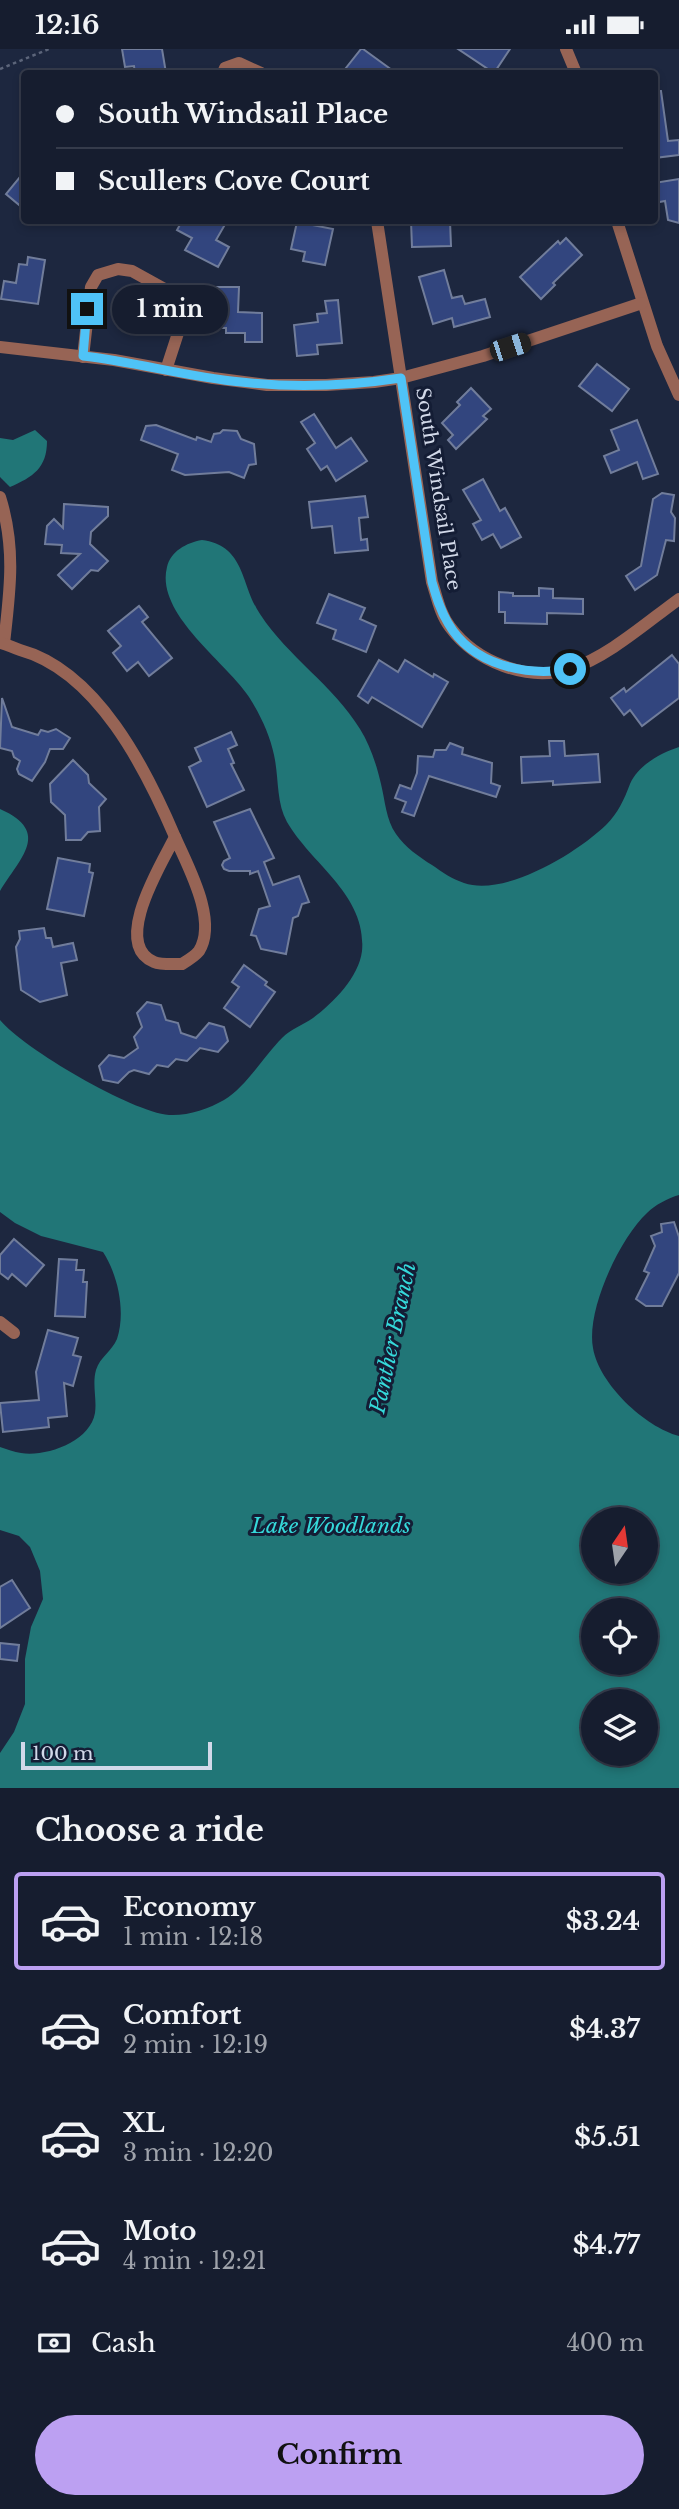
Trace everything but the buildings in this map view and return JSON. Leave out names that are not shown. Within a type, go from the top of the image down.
[{"type":"street","points":[[566,49],[575,70]]},
{"type":"street","points":[[224,70],[239,63],[254,70]]},
{"type":"street","name":"South Windsail Place","points":[[377,224],[432,582],[449,625],[461,639],[493,661],[514,670],[551,672],[570,669],[588,661],[679,599]]},
{"type":"street","points":[[618,224],[657,346],[679,395]]},
{"type":"street","points":[[83,356],[91,288],[98,275],[118,269],[132,271],[170,292],[180,313],[178,330],[166,370]]},
{"type":"street","points":[[0,347],[83,356],[239,382],[327,385],[401,378],[483,356],[642,303]]},
{"type":"street","points":[[0,497],[9,526],[12,561],[2,643],[54,662],[72,675],[114,724],[158,798],[175,837],[198,892],[203,909],[205,933],[198,952],[182,964],[153,962],[141,950],[135,932],[141,907],[175,837]]},
{"type":"street","points":[[0,1322],[14,1333]]},
{"type":"path","points":[[0,69],[48,49]]},
{"type":"water","points":[[35,430],[47,441],[41,465],[32,475],[10,487],[0,477],[0,438],[13,440]]},
{"type":"water","name":"Lake Woodlands","points":[[202,540],[227,550],[234,558],[260,614],[271,629],[337,699],[360,729],[375,763],[390,823],[400,839],[422,859],[464,883],[481,886],[519,878],[540,870],[577,848],[610,820],[638,771],[658,756],[679,747],[679,1195],[650,1210],[626,1240],[607,1276],[592,1333],[597,1362],[614,1389],[638,1414],[652,1424],[679,1436],[679,1788],[0,1788],[0,1753],[14,1732],[25,1704],[25,1659],[31,1627],[43,1599],[40,1571],[30,1547],[19,1536],[0,1530],[0,1447],[21,1453],[42,1453],[66,1445],[85,1432],[95,1413],[96,1370],[117,1339],[121,1317],[113,1271],[103,1252],[41,1236],[0,1212],[0,1020],[31,1047],[54,1062],[130,1103],[169,1115],[191,1113],[232,1094],[282,1038],[329,1005],[350,980],[362,951],[361,931],[356,913],[347,897],[298,838],[283,814],[272,747],[257,710],[238,683],[182,620],[172,602],[166,585],[167,567],[172,556],[185,546]]},
{"type":"water","points":[[0,809],[16,818],[25,827],[28,836],[22,857],[0,891]]},
{"type":"route","points":[[87,309],[83,356],[267,385],[327,385],[401,378],[432,582],[449,625],[476,651],[514,670],[533,673],[570,669]]},
{"type":"water label","name":"Panther Branch","points":[[393,1338]]}]
